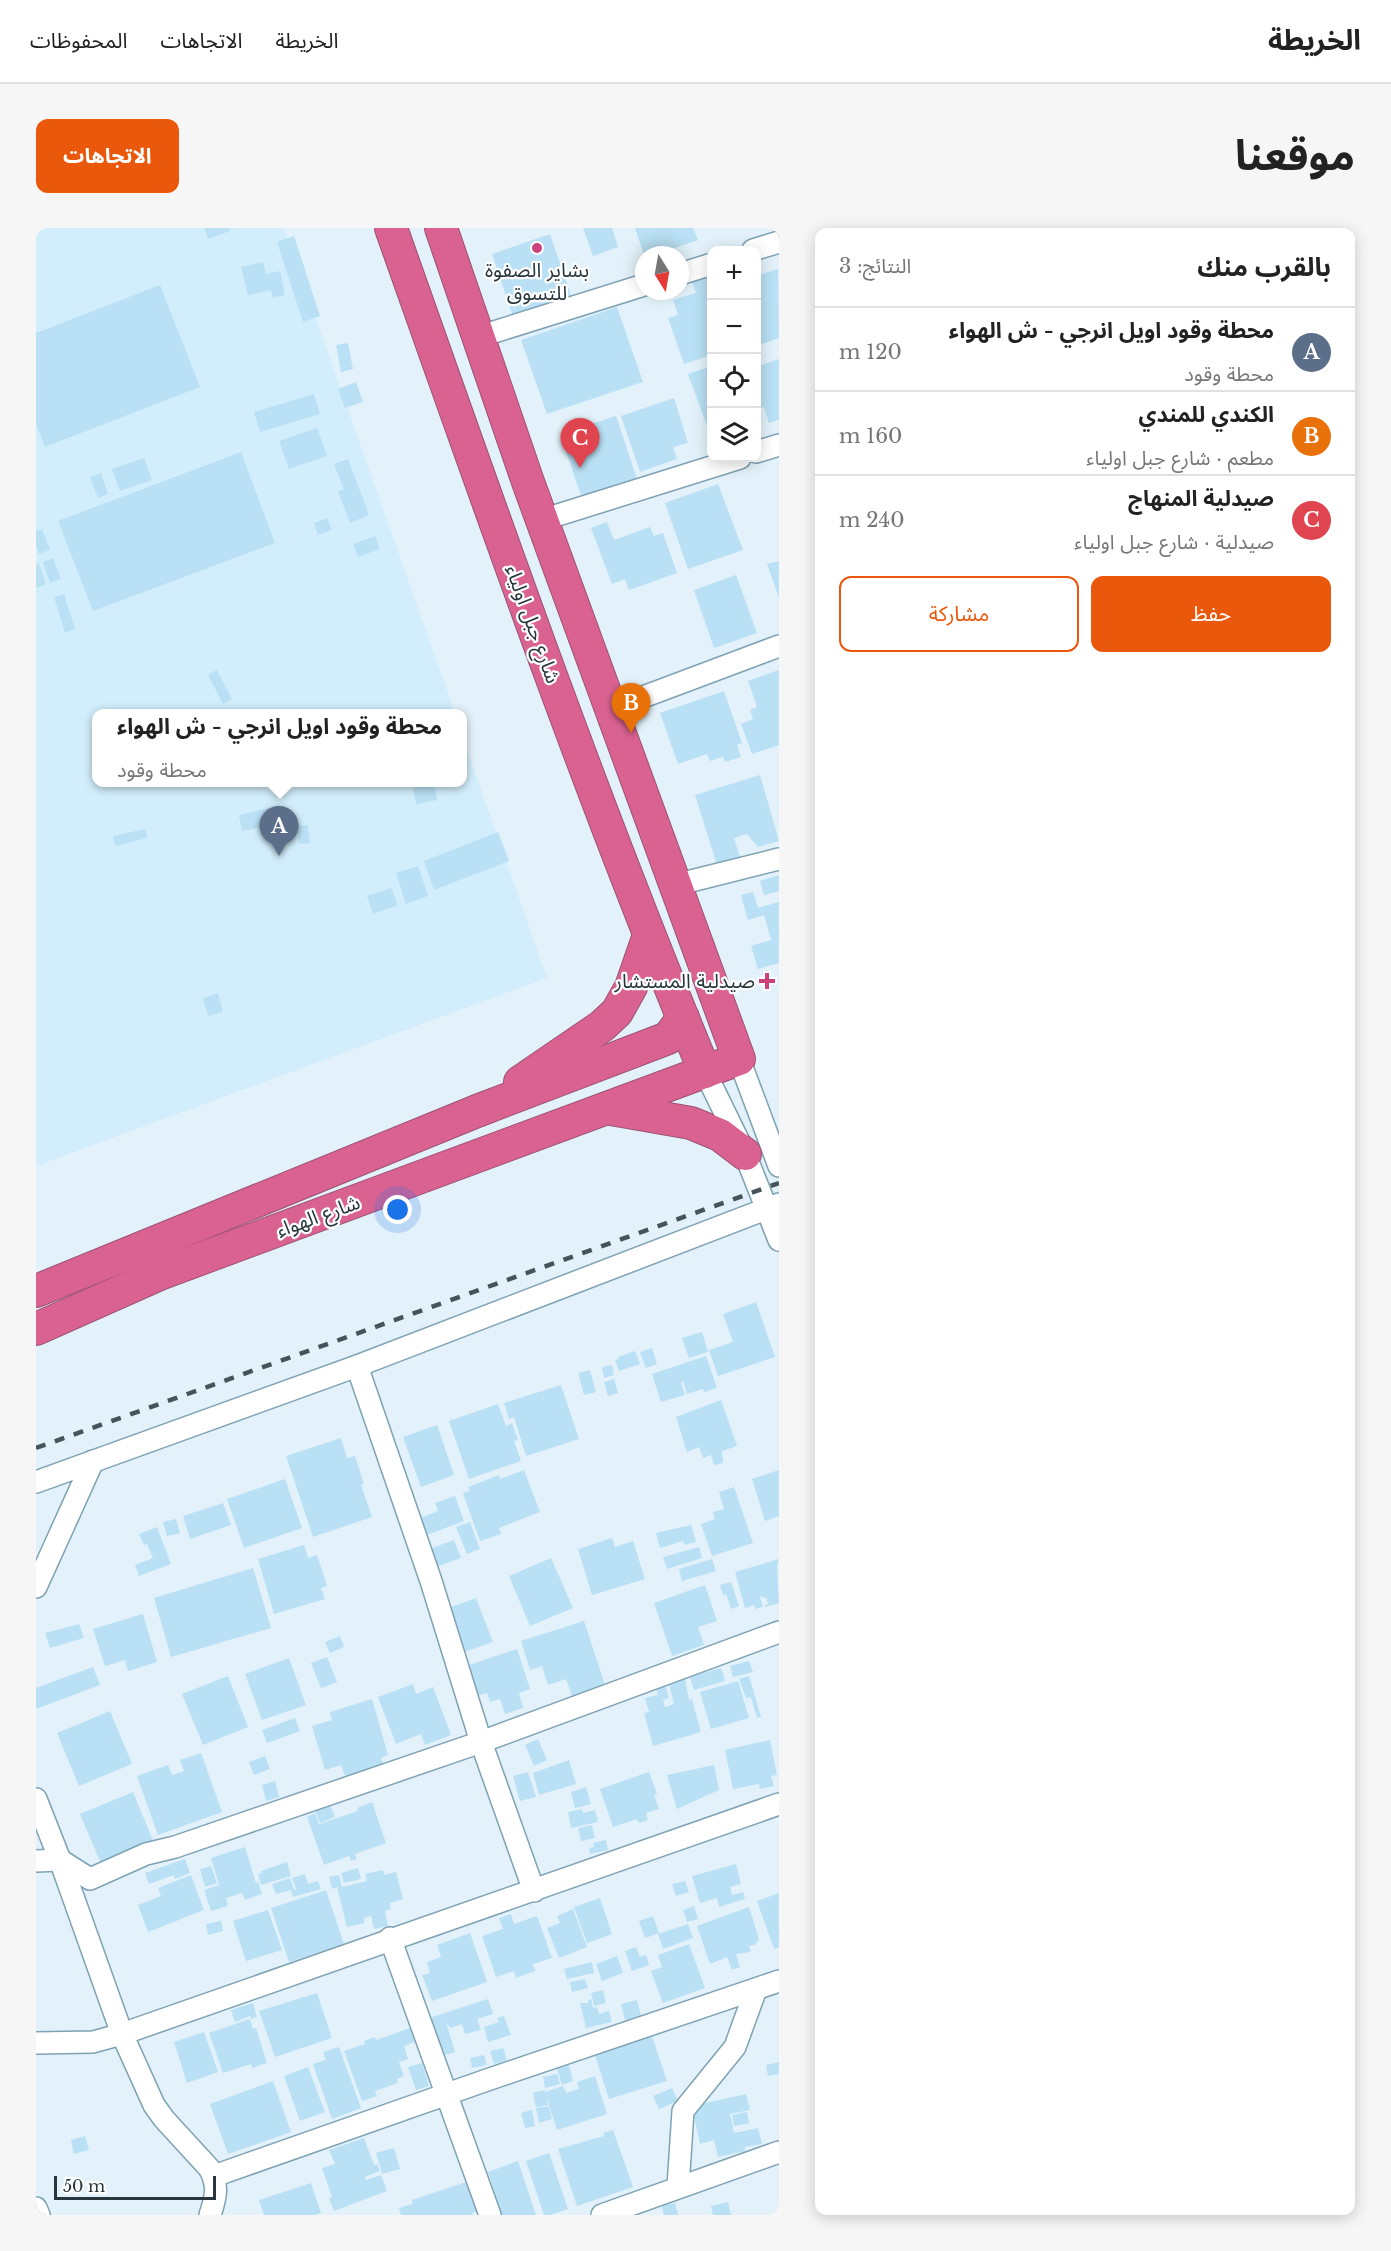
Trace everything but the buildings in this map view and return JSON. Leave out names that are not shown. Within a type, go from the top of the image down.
[{"type":"highway","name":"شارع جبل اولياء","points":[[391,228],[570,727],[649,935],[705,1072]]},
{"type":"highway","points":[[441,228],[542,520],[739,1059]]},
{"type":"highway","points":[[477,1111],[602,1026],[617,1012],[632,987],[649,935]]},
{"type":"highway","points":[[682,1018],[720,1007]]},
{"type":"highway","name":"شارع الهواء","points":[[36,1291],[477,1111],[668,1038],[682,1018]]},
{"type":"highway","name":"شارع الهواء","points":[[36,1329],[162,1273],[610,1109],[739,1059]]},
{"type":"highway","points":[[610,1109],[673,1119],[705,1127],[745,1154]]},
{"type":"street","points":[[761,248],[779,242]]},
{"type":"street","points":[[689,271],[707,265]]},
{"type":"street","points":[[478,337],[635,288]]},
{"type":"street","points":[[761,450],[779,445]]},
{"type":"street","points":[[542,520],[727,462]]},
{"type":"street","points":[[611,709],[779,646]]},
{"type":"street","points":[[675,885],[779,859]]},
{"type":"street","points":[[739,1059],[779,1166]]},
{"type":"street","points":[[705,1072],[773,1206],[779,1240]]},
{"type":"street","points":[[36,1482],[357,1366],[773,1206]]},
{"type":"street","points":[[357,1366],[431,1581],[481,1742],[534,1891]]},
{"type":"street","points":[[36,1587],[93,1461]]},
{"type":"street","points":[[36,1861],[60,1860],[90,1879],[146,1854],[175,1847],[481,1742],[779,1632]]},
{"type":"street","points":[[36,1799],[122,2034],[154,2105],[214,2175],[217,2184],[216,2195],[210,2215]]},
{"type":"street","points":[[36,2043],[93,2042],[122,2034],[390,1938],[534,1891],[779,1804]]},
{"type":"street","points":[[390,1938],[490,2215]]},
{"type":"street","points":[[214,2175],[779,1981]]},
{"type":"street","points":[[678,2187],[683,2111],[735,2047],[756,1989]]},
{"type":"street","points":[[602,2215],[779,2152]]},
{"type":"street","points":[[36,2208],[39,2215]]},
{"type":"shaded area","points":[[36,228],[284,228],[454,709],[92,709],[92,787],[467,787],[467,749],[547,978],[36,1166]]},
{"type":"railway","points":[[36,1448],[779,1183]]},
{"type":"place","name":"بشاير الصفوة للتسوق","points":[[537,248]]},
{"type":"place","name":"صيدلية المنهاج","points":[[580,468]]},
{"type":"place","name":"الكندي للمندي","points":[[631,733]]},
{"type":"place","name":"محطة وقود اويل انرجي - ش الهواء","points":[[279,856]]},
{"type":"place","name":"صيدلية المستشار","points":[[767,981]]}]
